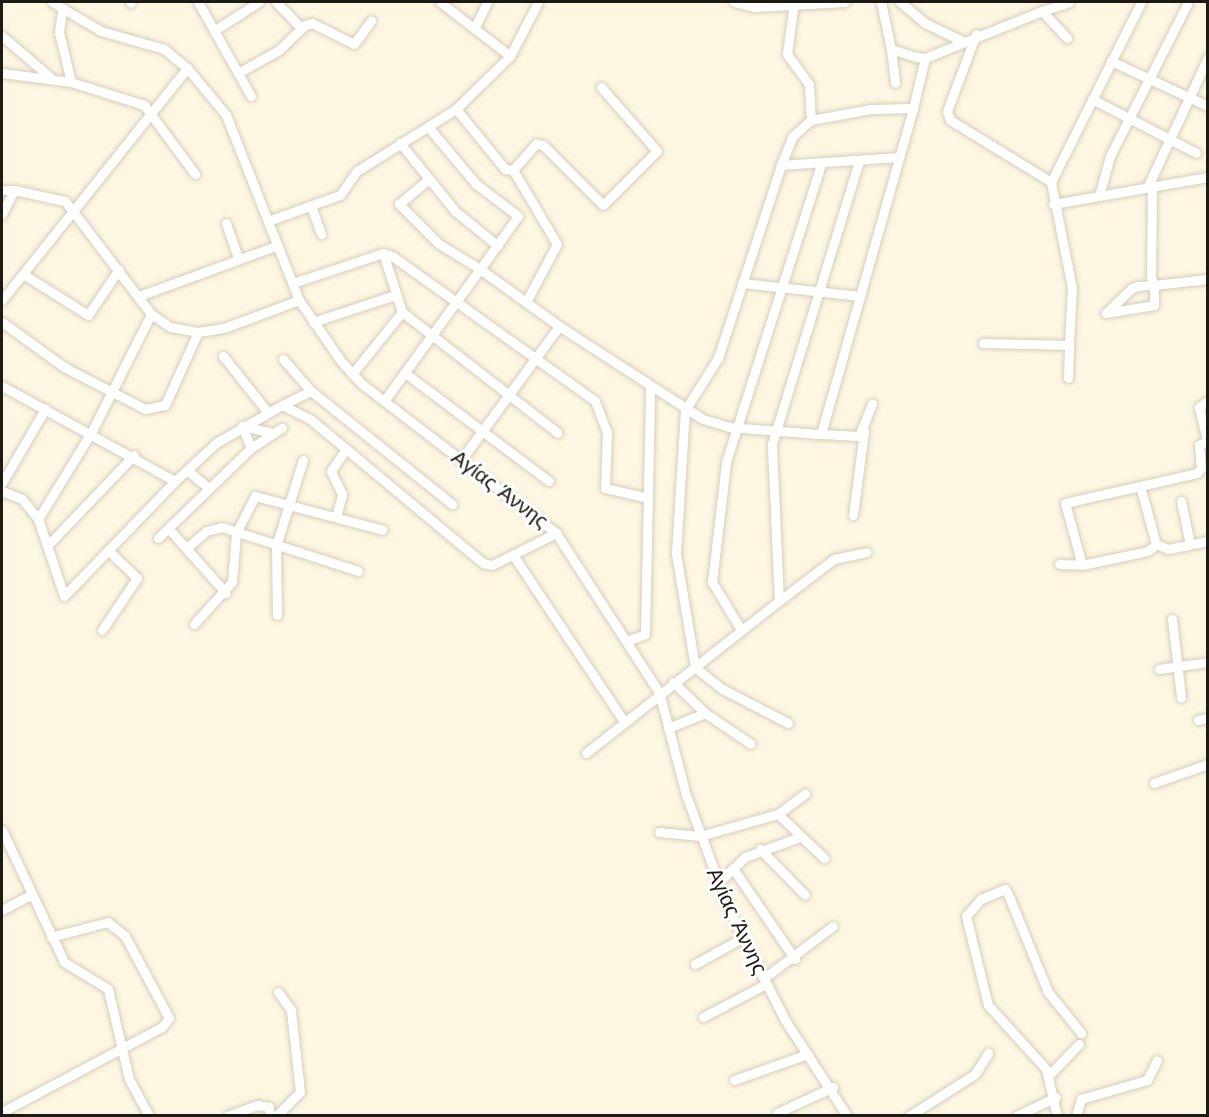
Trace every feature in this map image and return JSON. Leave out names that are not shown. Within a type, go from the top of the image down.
[{"type":"street","name":"Αγίας Άννης","points":[[52,2],[62,12],[101,31],[164,49],[187,68],[226,115],[299,300],[352,374],[556,533],[659,692],[700,836],[718,884],[742,938],[765,981],[808,1054],[833,1087],[847,1116]]},
{"type":"street","points":[[198,2],[251,96]]},
{"type":"street","points":[[215,30],[259,2]]},
{"type":"street","points":[[276,2],[302,29]]},
{"type":"street","points":[[440,2],[510,56]]},
{"type":"street","points":[[475,27],[487,2]]},
{"type":"street","points":[[268,221],[340,195],[357,171],[456,109],[510,56],[538,2]]},
{"type":"street","points":[[734,2],[743,7],[845,2]]},
{"type":"street","points":[[881,2],[891,49],[895,83]]},
{"type":"street","points":[[900,2],[926,23],[962,41]]},
{"type":"street","points":[[891,49],[925,58],[976,34],[1069,2]]},
{"type":"street","points":[[1068,378],[1072,288],[1053,204],[1051,182],[1141,2]]},
{"type":"street","points":[[1099,196],[1105,166],[1188,2]]},
{"type":"street","points":[[794,3],[787,54],[809,84],[811,120]]},
{"type":"street","points":[[1042,11],[1067,38]]},
{"type":"street","points":[[62,12],[59,32],[71,82]]},
{"type":"street","points":[[238,73],[312,23],[354,44],[371,21]]},
{"type":"street","points":[[976,34],[947,111],[950,120],[1051,182]]},
{"type":"street","points":[[2,36],[52,78]]},
{"type":"street","points":[[1208,57],[1167,137],[1149,188],[1154,285],[1151,310],[1106,313],[1132,288],[1154,285],[1208,279]]},
{"type":"street","points":[[821,434],[925,58]]},
{"type":"street","points":[[1111,61],[1148,83],[1208,106]]},
{"type":"street","points":[[2,300],[71,210],[187,68]]},
{"type":"street","points":[[2,73],[71,82],[144,105],[195,174]]},
{"type":"street","points":[[513,170],[540,144],[603,205],[614,199],[657,151],[601,87]]},
{"type":"street","points":[[1092,99],[1196,153]]},
{"type":"street","points":[[788,723],[722,689],[695,667],[676,553],[685,410],[718,358],[781,165],[793,136],[811,120],[871,109],[913,108]]},
{"type":"street","points":[[456,109],[505,169],[513,170]]},
{"type":"street","points":[[384,401],[518,216],[476,184],[429,128]]},
{"type":"street","points":[[400,143],[455,210],[498,246]]},
{"type":"street","points":[[781,165],[860,162],[899,157]]},
{"type":"street","points":[[779,601],[772,461],[776,431],[860,162]]},
{"type":"street","points":[[740,628],[712,582],[733,427],[781,291],[821,164]]},
{"type":"street","points":[[513,170],[557,244],[526,302]]},
{"type":"street","points":[[1053,204],[1208,177]]},
{"type":"street","points":[[429,179],[399,204],[439,244],[480,269],[559,326],[685,410],[733,427],[854,437],[864,431]]},
{"type":"street","points":[[2,190],[59,197],[119,269],[151,314],[170,327],[198,332],[299,300]]},
{"type":"street","points":[[2,214],[14,190]]},
{"type":"street","points":[[311,206],[321,234]]},
{"type":"street","points":[[226,223],[238,258]]},
{"type":"street","points":[[139,296],[278,245]]},
{"type":"street","points":[[293,283],[383,253]]},
{"type":"street","points":[[383,253],[402,312],[508,397],[558,433]]},
{"type":"street","points":[[383,253],[536,358],[602,411],[607,490],[648,498]]},
{"type":"street","points":[[23,274],[88,315],[119,269]]},
{"type":"street","points":[[742,283],[781,291],[860,296]]},
{"type":"street","points":[[313,322],[395,296]]},
{"type":"street","points":[[352,374],[402,312]]},
{"type":"street","points":[[38,519],[90,433],[151,314]]},
{"type":"street","points":[[2,322],[64,367],[145,409],[161,408],[198,332]]},
{"type":"street","points":[[460,460],[559,326]]},
{"type":"street","points":[[983,343],[1070,345]]},
{"type":"street","points":[[223,356],[266,411]]},
{"type":"street","points":[[283,359],[311,391],[452,504]]},
{"type":"street","points":[[405,373],[549,481]]},
{"type":"street","points":[[2,386],[134,455],[175,481]]},
{"type":"street","points":[[626,641],[645,634],[650,386]]},
{"type":"street","points":[[2,491],[22,499],[38,519],[64,596],[187,470],[242,426],[266,411],[311,391]]},
{"type":"street","points":[[1082,565],[1065,503],[1197,473],[1201,468],[1199,445],[1207,440],[1199,407],[1208,401]]},
{"type":"street","points":[[853,515],[864,431],[872,404]]},
{"type":"street","points":[[282,405],[346,448],[483,563],[492,565],[556,533]]},
{"type":"street","points":[[2,483],[45,409]]},
{"type":"street","points":[[242,426],[273,433]]},
{"type":"street","points":[[242,426],[250,448]]},
{"type":"street","points":[[158,538],[207,487],[250,448],[282,428]]},
{"type":"street","points":[[336,517],[342,494],[331,471],[346,448]]},
{"type":"street","points":[[48,545],[134,455]]},
{"type":"street","points":[[277,615],[276,546],[303,460]]},
{"type":"street","points":[[187,470],[207,487]]},
{"type":"street","points":[[1140,486],[1156,544]]},
{"type":"street","points":[[194,624],[226,593],[234,573],[236,533],[255,496],[383,531]]},
{"type":"street","points":[[1181,501],[1190,544]]},
{"type":"street","points":[[168,528],[189,546],[226,593]]},
{"type":"street","points":[[189,546],[210,528],[236,533],[358,571]]},
{"type":"street","points":[[1156,544],[1168,549],[1208,541]]},
{"type":"street","points":[[1059,564],[1082,565],[1148,551],[1156,544]]},
{"type":"street","points":[[102,630],[137,578],[109,550]]},
{"type":"street","points":[[586,753],[623,720],[695,667],[740,628],[834,559],[866,552]]},
{"type":"street","points":[[513,555],[623,720]]},
{"type":"street","points":[[1172,619],[1181,698]]},
{"type":"street","points":[[1159,669],[1208,663]]},
{"type":"street","points":[[673,682],[705,713],[751,744]]},
{"type":"street","points":[[668,728],[705,713]]},
{"type":"street","points":[[1154,783],[1208,764]]},
{"type":"street","points":[[659,832],[700,836],[778,814],[804,794]]},
{"type":"street","points":[[778,814],[824,858]]},
{"type":"street","points":[[2,830],[51,937],[73,971],[108,989],[124,1048],[129,1079],[149,1116]]},
{"type":"street","points":[[718,884],[760,849],[800,837]]},
{"type":"street","points":[[760,849],[805,895]]},
{"type":"street","points":[[734,870],[795,959]]},
{"type":"street","points":[[1057,1116],[1056,1097],[1049,1075],[1025,1042],[990,1010],[966,916],[981,899],[1005,890],[1008,894],[1048,992],[1081,1033]]},
{"type":"street","points":[[2,910],[32,894]]},
{"type":"street","points":[[2,1112],[124,1048],[169,1018],[125,936],[108,922],[51,937]]},
{"type":"street","points":[[703,1017],[765,981],[833,926]]},
{"type":"street","points":[[695,964],[742,938]]},
{"type":"street","points":[[276,1116],[300,1092],[291,1010],[278,992]]},
{"type":"street","points":[[1049,1075],[1079,1044]]},
{"type":"street","points":[[909,1116],[975,1074],[988,1053]]},
{"type":"street","points":[[734,1080],[808,1054]]},
{"type":"street","points":[[1076,1116],[1081,1099],[1147,1080],[1157,1060]]},
{"type":"street","points":[[777,1113],[833,1087]]},
{"type":"street","points":[[1016,1116],[1056,1097]]},
{"type":"street","points":[[227,1116],[257,1105],[268,1107],[270,1116]]}]
